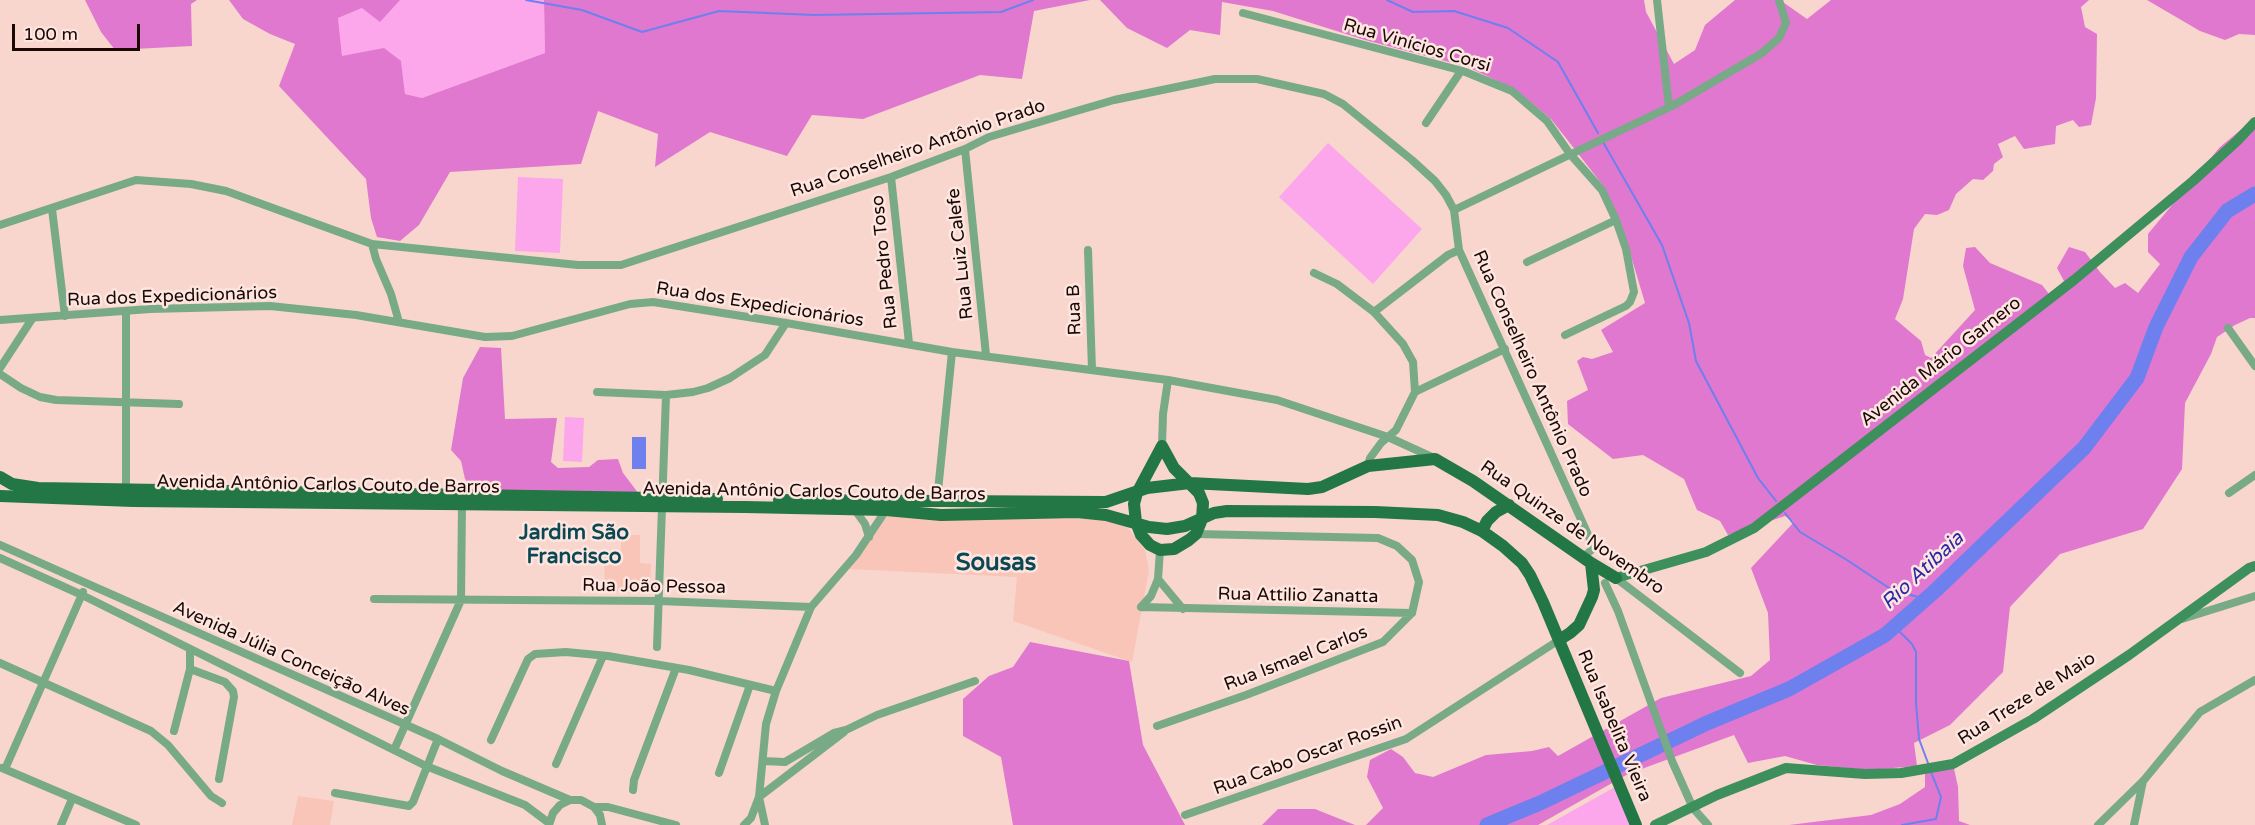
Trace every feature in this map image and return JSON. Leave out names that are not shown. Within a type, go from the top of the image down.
[{"type":"main road","name":"Avenida Mário Garnero","points":[[1605,584],[1706,552],[1754,528],[2083,272],[2193,181],[2255,122]]},
{"type":"main road","points":[[1162,446],[1174,468],[1199,493],[1203,503],[1202,519],[1196,534],[1182,546],[1160,550],[1150,545],[1141,535],[1136,522],[1134,504],[1137,493],[1162,446]]},
{"type":"main road","points":[[1368,466],[1435,459]]},
{"type":"main road","name":"Rua Quinze de Novembro","points":[[1435,459],[1509,505],[1587,560],[1605,584]]},
{"type":"main road","name":"Avenida Antônio Carlos Couto de Barros","points":[[0,496],[133,501],[462,504],[1106,502],[1158,486],[1190,483],[1308,489],[1322,487],[1368,466]]},
{"type":"main road","name":"Avenida Antônio Carlos Couto de Barros","points":[[0,477],[12,484],[25,487],[663,502],[886,510],[941,515],[1077,512],[1106,515],[1149,527],[1167,529],[1185,526],[1214,513],[1227,511],[1375,512],[1438,516],[1463,522],[1482,531],[1521,563],[1543,602],[1558,640]]},
{"type":"main road","points":[[1482,531],[1487,521],[1496,512],[1509,505]]},
{"type":"main road","points":[[1558,640],[1579,625],[1605,584],[1587,560]]},
{"type":"main road","name":"Rua Treze de Maio","points":[[1655,825],[1717,795],[1786,768],[1865,774],[1901,773],[1953,764],[2033,719],[2255,566]]},
{"type":"main road","name":"Rua Isabelita Vieira","points":[[1558,640],[1636,825]]},
{"type":"street","points":[[1657,0],[1669,107]]},
{"type":"street","points":[[1454,210],[1669,107],[1762,53],[1779,38],[1786,23],[1779,0]]},
{"type":"street","name":"Rua Vinícios Corsi","points":[[1243,12],[1461,71],[1512,91],[1547,121],[1570,154],[1602,190],[1626,249],[1634,292],[1626,306],[1565,335]]},
{"type":"street","points":[[1426,123],[1461,71]]},
{"type":"street","name":"Rua Conselheiro Antônio Prado","points":[[0,225],[136,180],[191,184],[226,191],[372,244],[578,265],[621,265],[891,177],[965,149],[989,137],[1114,100],[1215,80],[1257,79],[1324,94],[1343,104],[1435,181],[1454,210],[1459,250],[1594,548],[1587,560]]},
{"type":"street","name":"Rua Luiz Calefe","points":[[965,149],[986,355]]},
{"type":"street","name":"Rua Pedro Toso","points":[[891,177],[909,343]]},
{"type":"street","points":[[52,209],[65,316]]},
{"type":"street","points":[[1527,262],[1616,220]]},
{"type":"street","points":[[372,244],[399,322]]},
{"type":"street","name":"Rua B","points":[[1088,250],[1092,370]]},
{"type":"street","points":[[1374,312],[1448,255],[1459,250]]},
{"type":"street","points":[[1314,273],[1337,284],[1374,312],[1403,344],[1413,362],[1415,392],[1396,430],[1375,450],[1368,466]]},
{"type":"street","name":"Rua dos Expedicionários","points":[[0,320],[270,306],[356,315],[485,337],[512,336],[630,304],[653,302],[952,352],[1168,380],[1277,400],[1388,437],[1435,459]]},
{"type":"street","points":[[126,312],[126,490]]},
{"type":"street","points":[[0,368],[33,319]]},
{"type":"street","points":[[597,392],[666,395],[708,388],[746,369],[765,355],[786,323]]},
{"type":"street","points":[[2228,328],[2255,366]]},
{"type":"street","points":[[1415,392],[1505,349]]},
{"type":"street","points":[[937,501],[952,352]]},
{"type":"street","points":[[0,374],[40,397],[180,404]]},
{"type":"street","points":[[1162,446],[1163,414],[1168,380]]},
{"type":"street","points":[[657,647],[666,395]]},
{"type":"street","points":[[2229,493],[2255,475]]},
{"type":"street","points":[[394,750],[461,600],[462,504]]},
{"type":"street","points":[[855,510],[865,524],[869,537]]},
{"type":"street","points":[[744,825],[751,818],[759,797],[766,724],[776,691],[811,607],[869,537],[886,510]]},
{"type":"street","points":[[1196,534],[1378,538],[1397,546],[1412,560],[1419,582],[1412,613]]},
{"type":"street","name":"Avenida Júlia Conceição Alves","points":[[0,545],[438,739],[502,771],[570,800],[581,800],[594,807]]},
{"type":"street","points":[[1160,550],[1158,579],[1183,609]]},
{"type":"street","name":"Avenida Júlia Conceição Alves","points":[[0,558],[82,595],[426,766],[525,805],[549,824]]},
{"type":"street","name":"Rua Attilio Zanatta","points":[[1158,579],[1151,596],[1141,607],[1412,613]]},
{"type":"street","points":[[86,584],[2,768],[136,825]]},
{"type":"street","points":[[1605,584],[1618,611],[1672,761],[1693,808],[1708,825]]},
{"type":"street","name":"Rua Quinze de Novembro","points":[[1605,584],[1740,673]]},
{"type":"street","points":[[2175,621],[2255,596]]},
{"type":"street","name":"Rua João Pessoa","points":[[374,599],[659,601],[811,607]]},
{"type":"street","name":"Rua Ismael Carlos","points":[[1157,726],[1246,695],[1383,642],[1412,613]]},
{"type":"street","name":"Rua Cabo Oscar Rossin","points":[[1185,815],[1406,739],[1558,640]]},
{"type":"street","points":[[174,731],[190,669],[190,649]]},
{"type":"street","points":[[491,740],[528,659],[535,654],[566,652],[603,656],[676,668],[776,691]]},
{"type":"street","points":[[556,764],[603,656]]},
{"type":"street","points":[[0,663],[151,731],[168,745],[211,796],[222,803]]},
{"type":"street","points":[[633,790],[634,780],[676,668]]},
{"type":"street","points":[[190,669],[225,682],[233,692],[219,779]]},
{"type":"street","points":[[2098,825],[2144,780],[2200,712],[2255,680]]},
{"type":"street","points":[[763,761],[785,762],[826,737],[877,715],[975,681]]},
{"type":"street","points":[[719,773],[750,685]]},
{"type":"street","points":[[759,797],[846,730]]},
{"type":"street","points":[[335,793],[410,806],[438,739]]},
{"type":"street","points":[[2134,825],[2144,780]]},
{"type":"street","points":[[759,797],[765,825]]},
{"type":"street","points":[[61,825],[72,799]]},
{"type":"street","points":[[549,824],[553,813],[560,805],[570,800]]},
{"type":"street","points":[[594,807],[600,815],[602,825]]},
{"type":"street","points":[[594,807],[608,807],[676,825]]},
{"type":"shaded area","points":[[85,0],[197,0],[191,4],[192,46],[115,50],[101,32]]},
{"type":"shaded area","points":[[229,0],[400,0],[380,22],[362,8],[338,18],[342,56],[384,48],[401,61],[405,94],[422,98],[545,53],[544,0],[1090,0],[1034,11],[1022,79],[980,75],[863,119],[812,115],[787,156],[710,132],[655,167],[658,134],[598,111],[581,164],[450,172],[419,225],[400,241],[377,237],[371,218],[366,179],[279,86],[295,44],[270,34],[243,19]]},
{"type":"shaded area","points":[[400,0],[544,0],[545,53],[422,98],[405,94],[401,61],[342,57],[338,18],[362,8]]},
{"type":"shaded area","points":[[1100,0],[1644,0],[1646,12],[1674,64],[1695,50],[1705,25],[1735,0],[1780,0],[1807,19],[1831,0],[2089,0],[2081,7],[2085,27],[2097,34],[2096,98],[2091,125],[2079,127],[2073,120],[2056,126],[2055,144],[2024,149],[2015,136],[1998,144],[2003,157],[1994,164],[1993,171],[1983,180],[1973,179],[1956,194],[1949,210],[1937,215],[1925,214],[1914,229],[1903,299],[1895,319],[1921,341],[1925,355],[1931,358],[1975,310],[1963,266],[1966,248],[1975,247],[1990,263],[2042,285],[2049,294],[2064,281],[2057,268],[2069,247],[2085,252],[2115,288],[2125,283],[2138,293],[2160,264],[2148,252],[2148,234],[2220,147],[2255,118],[2255,318],[2235,325],[2217,337],[2211,354],[2185,403],[2182,469],[2143,529],[2060,554],[2010,607],[2003,672],[1950,725],[1914,743],[1917,766],[1868,770],[1817,765],[1785,756],[1748,763],[1734,735],[1628,774],[1538,825],[1366,825],[1383,808],[1367,777],[1370,760],[1391,749],[1403,757],[1415,773],[1433,777],[1486,755],[1532,751],[1549,747],[1558,756],[1661,698],[1751,676],[1770,660],[1768,613],[1751,568],[1794,522],[1785,516],[1728,535],[1720,521],[1697,510],[1684,479],[1643,455],[1613,459],[1568,424],[1567,401],[1588,390],[1577,361],[1583,357],[1592,359],[1613,352],[1601,330],[1645,303],[1622,226],[1605,188],[1551,119],[1516,90],[1468,67],[1365,40],[1273,11],[1222,2],[1220,35],[1190,30],[1167,48],[1127,28]]},
{"type":"shaded area","points":[[2147,0],[2255,0],[2255,35],[2239,34],[2225,40],[2200,31]]},
{"type":"shaded area","points":[[1328,143],[1422,229],[1373,284],[1279,197]]},
{"type":"shaded area","points":[[518,177],[563,179],[560,253],[515,251]]},
{"type":"shaded area","points":[[480,347],[501,348],[505,419],[557,418],[551,462],[558,468],[589,467],[598,460],[618,459],[623,473],[639,494],[476,490],[465,479],[461,461],[451,450],[463,378]]},
{"type":"shaded area","points":[[565,417],[584,418],[582,462],[563,461]]},
{"type":"shaded area","points":[[888,513],[1059,516],[1124,523],[1145,550],[1149,571],[1132,662],[1013,621],[1017,577],[848,569]]},
{"type":"shaded area","points":[[621,535],[640,535],[640,563],[651,564],[648,593],[605,592],[604,557],[621,558]]},
{"type":"shaded area","points":[[1030,642],[1129,661],[1143,745],[1185,825],[1013,825],[1001,757],[963,736],[963,699],[989,676],[1013,667]]},
{"type":"shaded area","points":[[1953,764],[1958,787],[1959,821],[1970,825],[1789,825],[1871,815],[1900,804],[1925,787],[1925,773]]},
{"type":"shaded area","points":[[1615,787],[1631,825],[1547,825]]},
{"type":"shaded area","points":[[298,796],[334,801],[330,825],[292,825]]},
{"type":"shaded area","points":[[1278,809],[1315,809],[1355,825],[1262,825]]},
{"type":"water","points":[[632,437],[646,437],[646,469],[632,469]]},
{"type":"waterway","points":[[526,0],[582,10],[642,32],[719,11],[814,15],[1001,12],[1033,0]]},
{"type":"waterway","points":[[1387,0],[1413,12],[1454,11],[1508,28],[1558,62],[1598,133]]},
{"type":"waterway","points":[[1603,142],[1662,245],[1689,323],[1696,361],[1758,478],[1776,501]]},
{"type":"waterway","name":"Rio Atibaia","points":[[1487,825],[1540,803],[1707,723],[1789,689],[1885,635],[1936,590],[2084,448],[2137,378],[2156,327],[2191,257],[2227,211],[2255,194]]},
{"type":"waterway","points":[[1785,513],[1800,532],[1892,590],[1926,599]]},
{"type":"waterway","points":[[1895,627],[1912,644],[1916,652],[1919,739],[1928,763]]},
{"type":"waterway","points":[[1902,825],[1936,819],[1941,797],[1931,772]]},
{"type":"district","name":"Jardim São Francisco","points":[[574,545]]},
{"type":"district","name":"Sousas","points":[[996,564]]}]
